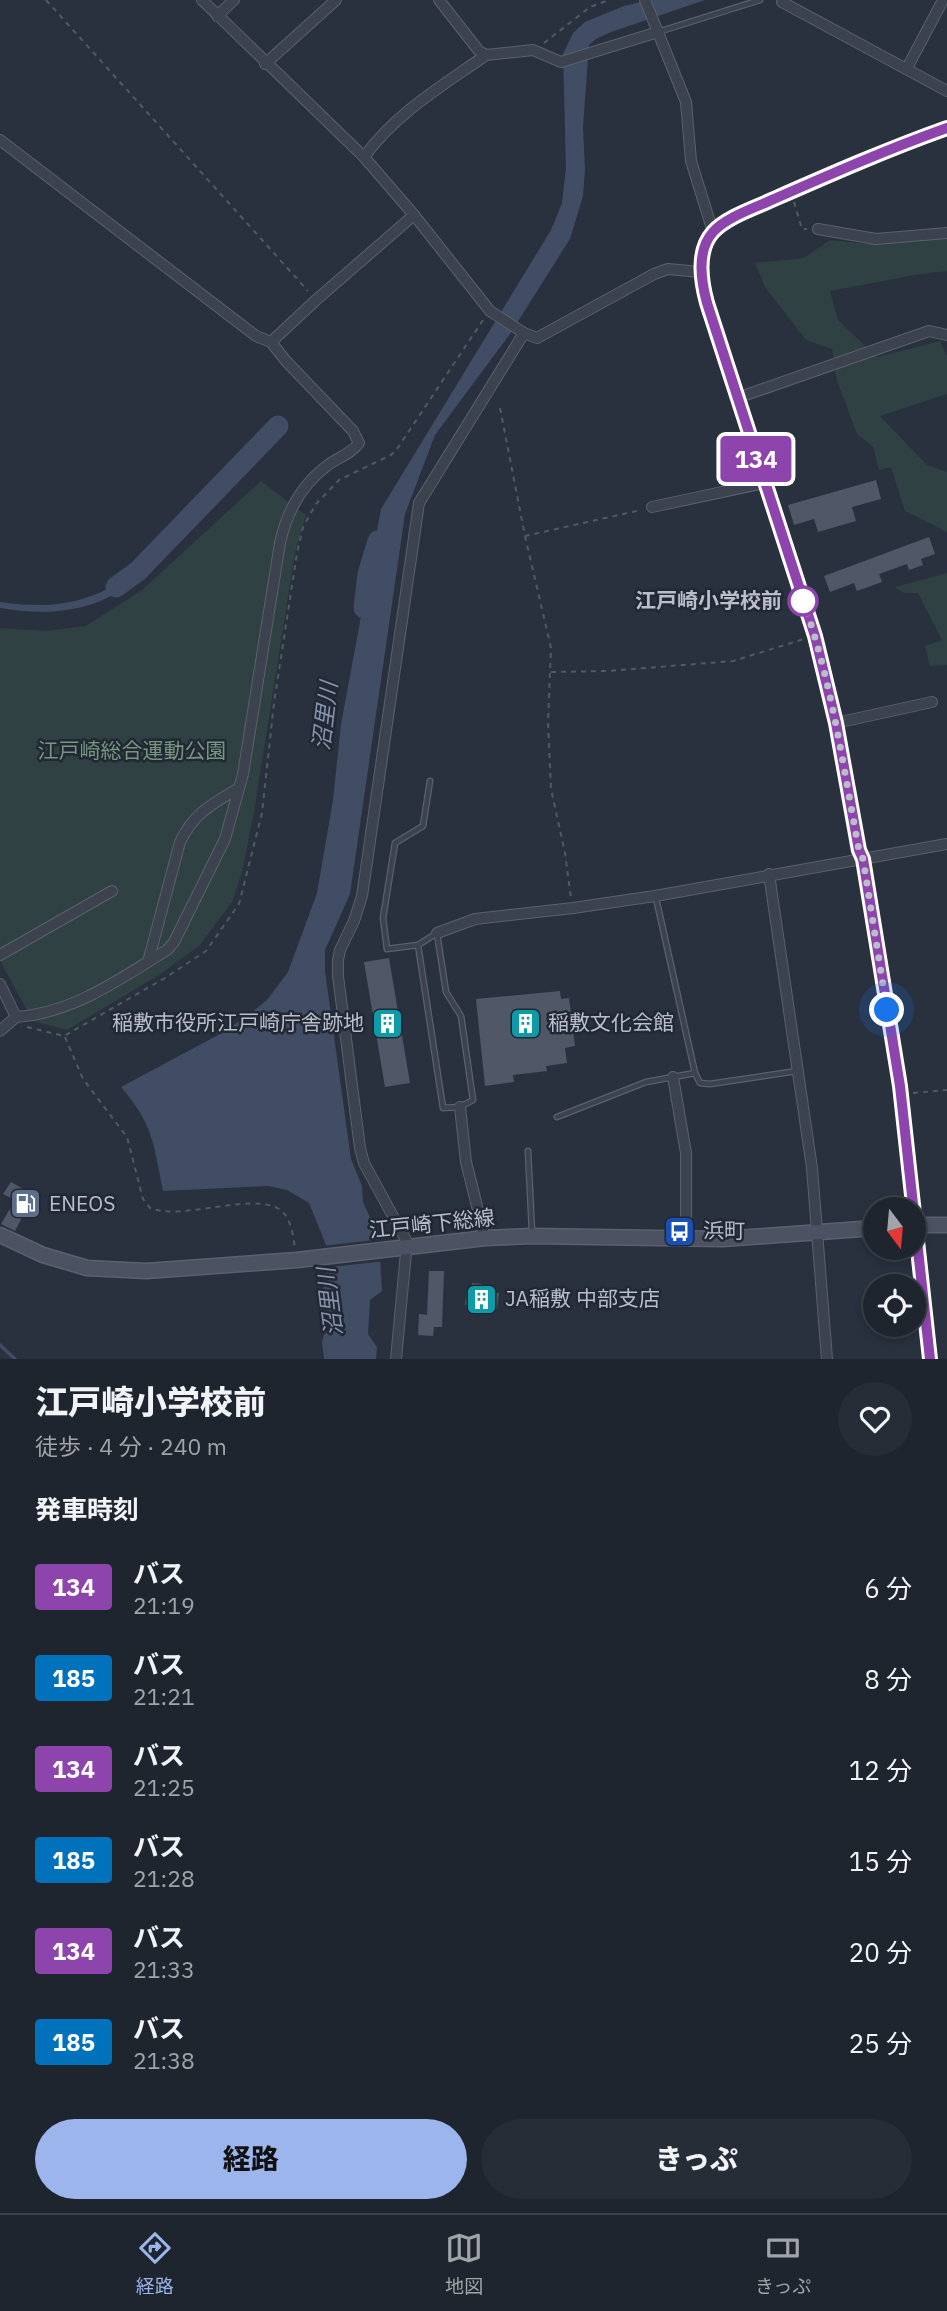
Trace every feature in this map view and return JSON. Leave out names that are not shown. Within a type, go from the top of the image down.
[{"type":"main road","points":[[926,1225],[947,1224]]},
{"type":"main road","name":"江戸崎下総線","points":[[0,1236],[68,1264],[107,1271],[191,1269],[299,1260],[485,1238],[532,1236],[686,1240],[863,1229]]},
{"type":"street","points":[[202,0],[363,157],[492,312],[522,331],[537,338],[654,274],[668,269],[700,272]]},
{"type":"street","points":[[217,16],[234,0]]},
{"type":"street","points":[[265,64],[336,0]]},
{"type":"street","points":[[439,0],[478,51],[486,55]]},
{"type":"street","points":[[645,0],[686,102],[691,161],[713,232]]},
{"type":"street","points":[[906,68],[943,0]]},
{"type":"street","points":[[779,1],[947,91]]},
{"type":"street","points":[[363,157],[374,142],[410,108],[486,55],[533,50],[561,62],[594,54],[658,32]]},
{"type":"street","points":[[912,1197],[901,1094],[863,859],[859,850],[836,723],[815,636],[737,398],[700,272],[702,259],[713,232],[741,214],[947,128]]},
{"type":"street","points":[[0,140],[256,336],[271,342],[353,430],[359,443],[353,451],[332,462],[305,486],[286,520],[243,774],[225,839],[174,942],[148,962],[78,1002],[15,1019],[0,1031]]},
{"type":"street","points":[[271,342],[414,215]]},
{"type":"street","points":[[818,229],[876,239],[947,233]]},
{"type":"street","points":[[396,1359],[405,1237],[362,1156],[338,960],[362,896],[419,503],[522,331]]},
{"type":"street","points":[[737,398],[929,331],[947,334]]},
{"type":"street","points":[[652,508],[764,483]]},
{"type":"street","points":[[836,723],[932,702]]},
{"type":"street","points":[[148,962],[180,842],[189,824],[206,808],[239,788]]},
{"type":"street","points":[[437,933],[475,919],[655,896],[947,844]]},
{"type":"street","points":[[769,874],[812,1168],[827,1359]]},
{"type":"street","points":[[0,956],[112,891]]},
{"type":"street","points":[[0,984],[15,1019]]},
{"type":"street","points":[[673,1077],[686,1153],[686,1240]]},
{"type":"street","points":[[460,1107],[466,1162],[485,1238]]},
{"type":"street","points":[[919,1260],[930,1359]]},
{"type":"lane","points":[[658,32],[760,0]]},
{"type":"lane","points":[[418,945],[443,1108],[460,1107],[472,1100],[461,1016],[446,992],[437,933],[418,945],[387,949],[383,918],[396,843],[423,826],[430,781]]},
{"type":"lane","points":[[655,896],[695,1073],[700,1083],[710,1084],[798,1071]]},
{"type":"lane","points":[[557,1117],[646,1082],[695,1073]]},
{"type":"lane","points":[[528,1151],[532,1236]]},
{"type":"path","points":[[46,0],[316,300]]},
{"type":"path","points":[[533,50],[550,40],[590,7],[609,0]]},
{"type":"path","points":[[790,192],[802,229],[818,229]]},
{"type":"path","points":[[15,1019],[35,1031],[64,1036],[165,978],[206,951],[239,904],[262,813],[274,703],[303,527],[316,504],[339,480],[397,449],[492,312]]},
{"type":"path","points":[[500,408],[525,536],[551,648],[548,722],[551,789],[565,853],[573,908]]},
{"type":"path","points":[[525,536],[652,508]]},
{"type":"path","points":[[550,672],[608,671],[733,661],[815,636]]},
{"type":"path","points":[[64,1036],[83,1079],[127,1137],[143,1199],[150,1208],[168,1211],[261,1204],[280,1209],[288,1220],[299,1260]]},
{"type":"path","points":[[901,1094],[947,1090]]},
{"type":"green space","points":[[947,236],[947,271],[830,291],[838,320],[877,357],[940,341],[947,356],[947,394],[880,416],[927,465],[947,472],[947,532],[905,511],[891,467],[879,470],[873,447],[857,434],[837,381],[832,349],[806,340],[765,287],[755,263],[804,258],[830,240],[868,244]]},
{"type":"green space","name":"江戸崎総合運動公園","points":[[261,481],[306,515],[295,553],[254,812],[242,872],[232,902],[199,946],[159,975],[67,1030],[33,1021],[0,961],[0,628],[46,631],[86,626],[142,590]]},
{"type":"green space","points":[[947,573],[947,665],[930,666],[925,646],[942,640],[918,593],[904,593],[895,587]]},
{"type":"water","points":[[649,0],[705,0],[611,32],[589,45],[583,127],[583,196],[570,239],[510,334],[435,435],[405,514],[350,894],[325,950],[325,971],[351,1159],[362,1186],[363,1202],[379,1237],[382,1291],[370,1300],[368,1334],[377,1347],[376,1359],[324,1359],[322,1342],[326,1328],[320,1309],[326,1271],[326,1245],[309,1203],[287,1190],[268,1186],[163,1191],[151,1136],[140,1112],[121,1087],[246,1017],[267,1000],[288,972],[317,893],[333,800],[341,724],[381,509],[551,230],[562,203],[566,168],[563,54],[573,33],[585,22],[624,6]]},
{"type":"water","points":[[137,568],[139,575],[108,598],[90,605],[52,612],[0,608],[0,602],[50,605],[87,598],[109,588]]},
{"type":"pier","points":[[383,1239],[385,1261],[322,1268],[322,1246]]},
{"type":"building","points":[[876,480],[881,499],[852,507],[856,521],[818,532],[814,519],[794,525],[788,505]]},
{"type":"building","points":[[929,537],[935,554],[921,559],[923,565],[909,570],[907,564],[879,574],[882,582],[857,591],[854,583],[830,592],[824,576]]},
{"type":"building","name":"稲敷市役所江戸崎庁舎跡地","points":[[389,958],[410,1083],[385,1087],[364,962]]},
{"type":"building","name":"稲敷文化会館","points":[[560,991],[561,999],[569,998],[575,1046],[565,1048],[567,1063],[546,1066],[547,1071],[513,1075],[514,1082],[485,1086],[476,999]]},
{"type":"building","name":"ENEOS","points":[[11,1182],[41,1199],[36,1212],[27,1207],[15,1231],[1,1224],[15,1200],[3,1194]]},
{"type":"building","points":[[429,1271],[444,1271],[442,1327],[434,1327],[433,1336],[418,1335],[419,1314],[427,1315]]},
{"type":"building","name":"JA稲敷 中部支店","points":[[472,1283],[482,1284],[482,1291],[499,1293],[497,1309],[465,1305],[467,1289],[471,1289]]},
{"type":"waterway","points":[[116,587],[138,571],[278,426]]},
{"type":"waterway","name":"沼里川","points":[[364,608],[368,574],[378,541]]},
{"type":"waterway","points":[[0,1345],[15,1359]]},
{"type":"bus line","name":"134","points":[[930,1359],[900,1086],[863,859],[859,850],[836,723],[815,636],[707,303],[700,272],[702,259],[713,232],[731,220],[790,192],[947,128]]},
{"type":"place","name":"江戸崎小学校前","points":[[803,601]]},
{"type":"place","name":"稲敷市役所江戸崎庁舎跡地","points":[[387,1023]]},
{"type":"place","name":"稲敷文化会館","points":[[525,1023]]},
{"type":"place","name":"ENEOS","points":[[26,1204]]},
{"type":"place","name":"浜町","points":[[680,1231]]},
{"type":"place","name":"JA稲敷 中部支店","points":[[482,1299]]},
{"type":"route","points":[[803,601],[815,636],[836,723],[859,850],[863,859],[887,1010]]}]
